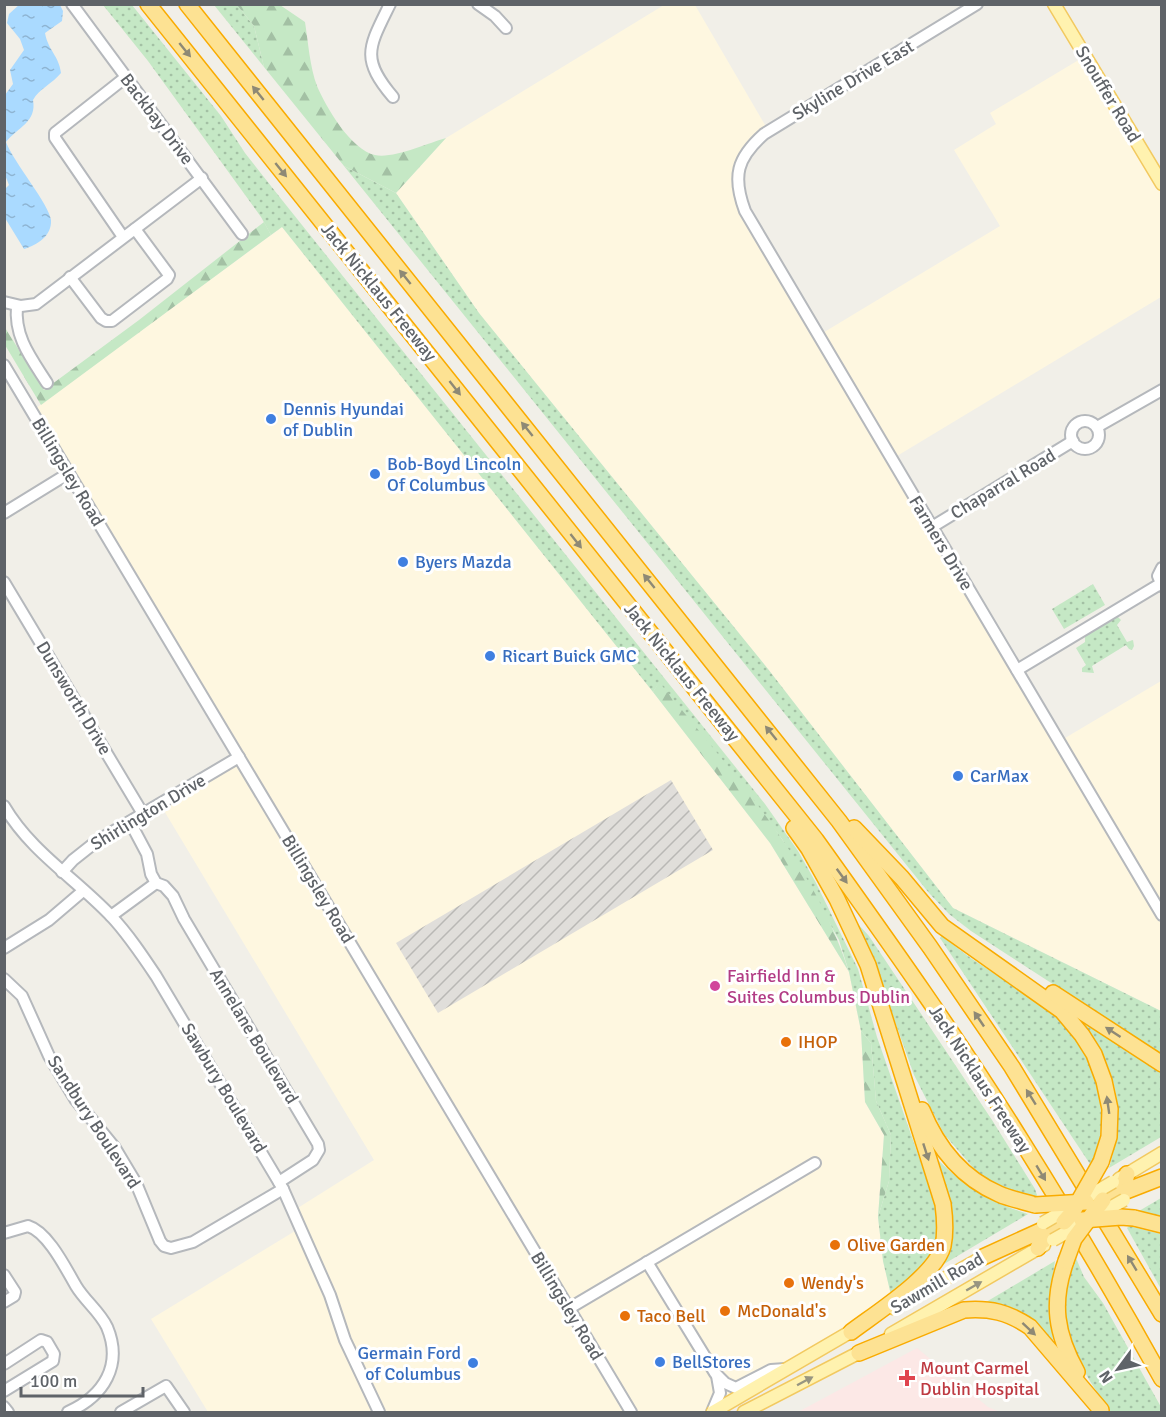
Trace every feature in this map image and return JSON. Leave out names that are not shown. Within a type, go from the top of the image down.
[{"type":"highway","name":"Jack Nicklaus Freeway","points":[[148,4],[816,840],[902,960],[1021,1139],[1104,1276],[1161,1379]]},
{"type":"highway","name":"Jack Nicklaus Freeway","points":[[187,4],[807,779],[930,947],[1012,1067],[1161,1314]]},
{"type":"highway","points":[[716,714],[809,849],[837,899],[868,965],[943,1204],[945,1228],[942,1249],[934,1265],[851,1332]]},
{"type":"highway","points":[[807,779],[902,878],[942,926],[1062,1011],[1094,1054],[1104,1081],[1110,1109],[1109,1137],[1101,1162],[1078,1203],[1064,1222],[1048,1232],[983,1257]]},
{"type":"highway","points":[[976,951],[1010,966],[1161,1064]]},
{"type":"highway","points":[[891,1036],[939,1146],[976,1182],[1000,1194],[1035,1204],[1103,1200]]},
{"type":"highway","points":[[1118,1191],[1125,1182],[1127,1174]]},
{"type":"highway","points":[[1102,1411],[1065,1351],[1058,1323],[1056,1300],[1060,1278],[1074,1239],[1103,1200],[1118,1191],[1161,1178]]},
{"type":"highway","points":[[1064,1222],[1120,1217],[1161,1225]]},
{"type":"highway","points":[[1038,1248],[1048,1232]]},
{"type":"highway","points":[[859,1353],[964,1310],[997,1310],[1030,1327],[1102,1411]]},
{"type":"main road","name":"Snouffer Road","points":[[1054,4],[1161,184]]},
{"type":"main road","points":[[1127,1174],[1161,1153]]},
{"type":"main road","points":[[1048,1232],[1078,1203],[1118,1191]]},
{"type":"main road","points":[[1048,1232],[1088,1220],[1118,1191]]},
{"type":"main road","name":"Sawmill Road","points":[[744,1413],[859,1353],[1038,1248]]},
{"type":"main road","name":"Sawmill Road","points":[[713,1413],[983,1257]]},
{"type":"street","name":"Backbay Drive","points":[[72,4],[242,234]]},
{"type":"street","points":[[390,4],[373,38],[370,51],[375,73],[393,97]]},
{"type":"street","points":[[478,4],[495,16],[506,28]]},
{"type":"street","name":"Skyline Drive East","points":[[740,165],[749,147],[764,134],[977,4]]},
{"type":"street","points":[[123,237],[55,138],[55,133],[126,77]]},
{"type":"street","name":"Farmers Drive","points":[[740,165],[737,182],[745,210],[1161,915]]},
{"type":"street","points":[[4,302],[17,306],[36,303],[202,178]]},
{"type":"street","points":[[70,277],[101,318],[112,321],[167,279],[169,274],[135,228]]},
{"type":"street","points":[[17,306],[16,326],[20,339],[47,383]]},
{"type":"street","name":"Billingsley Road","points":[[4,365],[631,1413]]},
{"type":"street","name":"Chaparral Road","points":[[1097,427],[1161,390]]},
{"type":"street","name":"Chaparral Road","points":[[1090,422],[1097,427],[1098,438],[1092,447],[1081,448],[1073,441],[1073,429],[1078,423],[1090,422]]},
{"type":"street","name":"Chaparral Road","points":[[932,527],[1073,441]]},
{"type":"street","points":[[4,513],[69,473]]},
{"type":"street","points":[[1017,670],[1160,585],[1158,576],[1161,568]]},
{"type":"street","name":"Dunsworth Drive","points":[[4,582],[143,814]]},
{"type":"street","name":"Shirlington Drive","points":[[62,872],[97,841],[239,757]]},
{"type":"street","name":"Sawbury Boulevard","points":[[4,806],[9,824],[111,916],[136,946],[156,976],[281,1186],[330,1295],[345,1340],[379,1413]]},
{"type":"street","name":"Annelane Boulevard","points":[[130,822],[147,854],[156,883],[164,886],[173,896],[184,919],[318,1144],[319,1150],[313,1160],[281,1186]]},
{"type":"street","points":[[111,916],[156,883]]},
{"type":"street","points":[[4,948],[49,920],[83,891]]},
{"type":"street","name":"Sandbury Boulevard","points":[[4,979],[22,996],[49,1056],[75,1100],[115,1148],[136,1183],[153,1226],[164,1246],[178,1248],[193,1242],[281,1186]]},
{"type":"street","points":[[568,1309],[815,1163]]},
{"type":"street","points":[[4,1233],[28,1226],[37,1231],[58,1255],[77,1288],[106,1326],[112,1348],[113,1364],[101,1389],[91,1399],[68,1413]]},
{"type":"street","points":[[647,1262],[717,1376],[720,1393],[713,1413]]},
{"type":"street","points":[[4,1275],[15,1292],[14,1296],[4,1302]]},
{"type":"street","points":[[4,1364],[41,1340],[47,1342],[54,1354],[53,1361],[4,1391]]},
{"type":"street","points":[[717,1376],[736,1388],[771,1370],[788,1369]]},
{"type":"street","points":[[127,1411],[166,1386],[184,1413]]},
{"type":"street","points":[[4,1407],[8,1413]]},
{"type":"shaded area","points":[[664,5],[695,5],[768,130],[754,140],[736,188],[821,334],[1000,226],[954,150],[996,124],[990,113],[1087,55],[1161,180],[1161,297],[892,459],[1060,741],[1161,681],[1161,1011],[953,908],[768,669],[479,313],[396,193],[446,138]]},
{"type":"shaded area","points":[[282,227],[653,692],[770,843],[849,972],[861,1031],[865,1102],[884,1135],[878,1217],[883,1261],[891,1295],[851,1332],[713,1412],[208,1412],[151,1319],[300,1228],[293,1211],[374,1160],[160,804],[238,758],[32,411]]},
{"type":"shaded area","points":[[671,780],[713,850],[438,1013],[396,943]]},
{"type":"shaded area","name":"Mount Carmel Dublin Hospital","points":[[917,1348],[988,1407],[1000,1412],[798,1412]]},
{"type":"green space","points":[[103,5],[132,5],[221,116],[245,153],[282,200],[765,804],[798,851],[858,969],[877,1037],[936,1206],[937,1238],[931,1258],[925,1267],[891,1295],[883,1261],[878,1217],[889,1181],[891,1135],[876,1101],[871,1043],[861,1031],[849,972],[839,940],[782,839],[659,683],[653,692],[282,227],[271,235],[261,217],[148,61]]},
{"type":"green space","points":[[214,5],[237,5],[254,26],[264,67]]},
{"type":"green space","points":[[237,5],[280,5],[305,22],[313,71],[321,95],[348,137],[366,151],[375,155],[391,155],[446,138],[396,193],[344,166],[264,67],[254,26]]},
{"type":"green space","points":[[344,166],[396,193],[479,313],[768,669],[953,908],[1161,1011],[1161,1054],[971,931],[949,914],[929,893]]},
{"type":"green space","points":[[264,222],[271,235],[41,405],[5,345],[4,326],[44,390],[139,320]]},
{"type":"green space","points":[[1093,584],[1105,605],[1064,629],[1052,609]]},
{"type":"green space","points":[[1116,615],[1121,620],[1117,625],[1127,642],[1133,640],[1132,650],[1126,645],[1092,666],[1094,673],[1082,672],[1082,668],[1086,665],[1076,648],[1085,642],[1085,635],[1092,632],[1091,630]]},
{"type":"green space","points":[[659,682],[742,784],[792,855],[815,892],[834,931],[849,972],[770,843],[653,692]]},
{"type":"green space","points":[[857,923],[869,936],[992,1120],[1035,1189],[1038,1198],[1004,1191],[982,1178],[944,1134],[914,1075],[876,968]]},
{"type":"green space","points":[[942,935],[978,963],[1041,1004],[1056,1016],[1080,1045],[1095,1079],[1100,1098],[1100,1136],[1092,1167],[940,938]]},
{"type":"green space","points":[[1085,1021],[1161,1072],[1161,1137],[1109,1168],[1118,1127],[1116,1091],[1104,1057],[1083,1022]]},
{"type":"green space","points":[[861,1031],[871,1043],[876,1101],[891,1135],[889,1181],[878,1217],[884,1135],[865,1102]]},
{"type":"green space","points":[[935,1160],[980,1193],[1028,1214],[939,1267],[948,1249]]},
{"type":"green space","points":[[1161,1198],[1161,1217],[1139,1211]]},
{"type":"green space","points":[[1129,1226],[1161,1234],[1161,1289],[1127,1228]]},
{"type":"green space","points":[[1076,1258],[1084,1277],[1103,1303],[1161,1407],[1161,1412],[1111,1412],[1087,1377],[1071,1339],[1066,1320],[1065,1300],[1068,1279]]},
{"type":"green space","points":[[1055,1261],[1051,1305],[1054,1349],[981,1305]]},
{"type":"water","points":[[20,4],[60,5],[63,11],[62,21],[45,33],[61,73],[36,96],[33,100],[32,114],[26,124],[6,142],[44,204],[51,220],[49,231],[43,239],[24,249],[5,218],[5,189],[9,185],[5,175],[5,95],[13,84],[10,70],[24,50],[20,39],[7,23],[9,14]]},
{"type":"place","name":"Dennis Hyundai of Dublin","points":[[271,419]]},
{"type":"place","name":"Bob-Boyd Lincoln Of Columbus","points":[[375,474]]},
{"type":"place","name":"Byers Mazda","points":[[403,562]]},
{"type":"place","name":"Ricart Buick GMC","points":[[490,656]]},
{"type":"place","name":"CarMax","points":[[958,776]]},
{"type":"place","name":"Fairfield Inn & Suites Columbus Dublin","points":[[715,986]]},
{"type":"place","name":"IHOP","points":[[786,1042]]},
{"type":"place","name":"Olive Garden","points":[[835,1245]]},
{"type":"place","name":"Wendy's","points":[[789,1283]]},
{"type":"place","name":"McDonald's","points":[[725,1311]]},
{"type":"place","name":"Taco Bell","points":[[625,1316]]},
{"type":"place","name":"BellStores","points":[[660,1362]]},
{"type":"place","name":"Germain Ford of Columbus","points":[[473,1363]]},
{"type":"place","name":"Mount Carmel Dublin Hospital","points":[[907,1378]]}]
